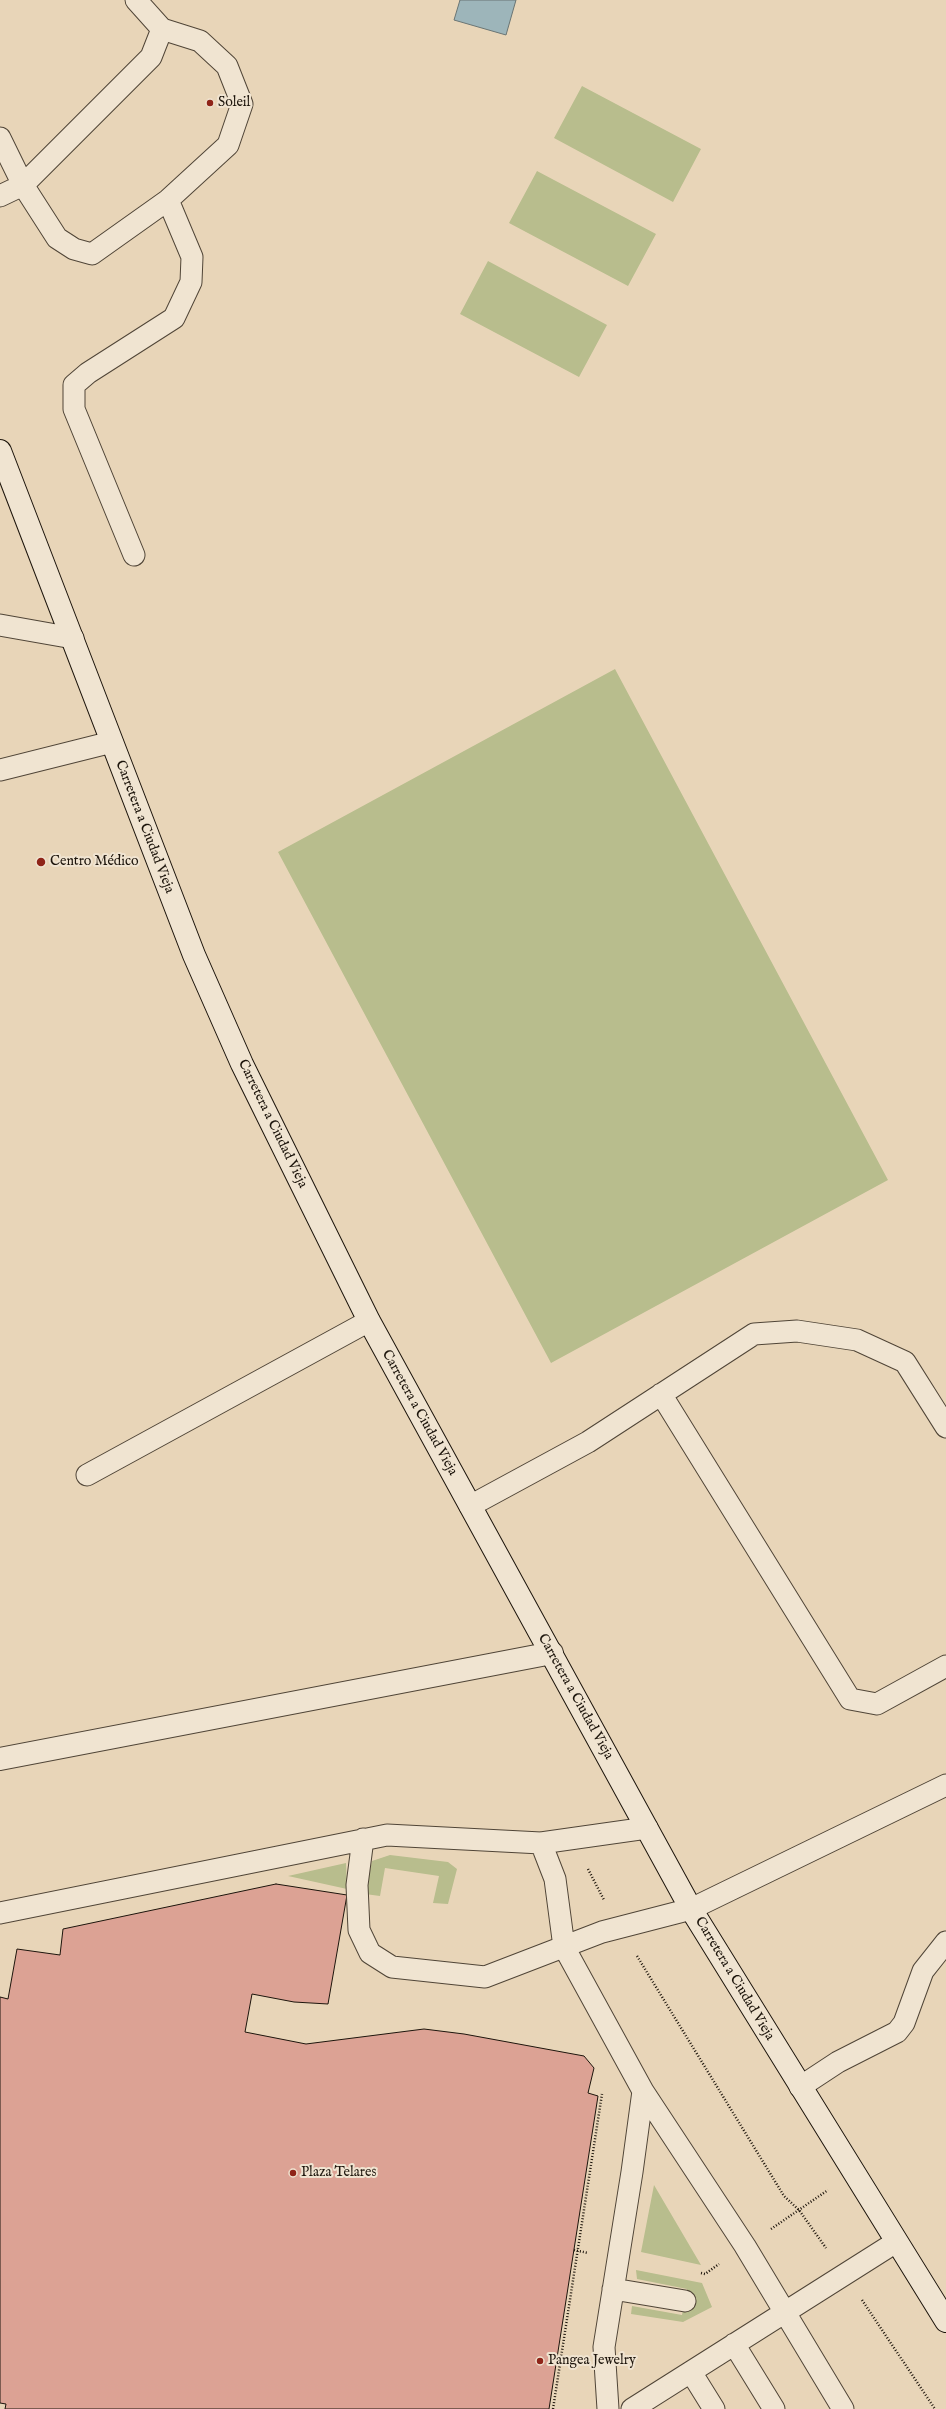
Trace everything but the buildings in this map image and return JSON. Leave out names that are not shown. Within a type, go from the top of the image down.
[{"type":"main road","name":"Carretera a Ciudad Vieja","points":[[0,451],[194,955],[238,1056],[369,1321],[691,1909],[946,2321]]},
{"type":"main road","points":[[0,1759],[552,1653]]},
{"type":"lane","points":[[0,138],[23,185],[57,238],[74,249],[92,254],[168,200],[228,145],[242,104],[227,66],[200,41],[162,29],[136,0]]},
{"type":"lane","points":[[0,196],[23,185],[150,57],[162,29]]},
{"type":"lane","points":[[134,555],[74,409],[74,385],[88,373],[174,318],[191,282],[192,257],[168,200]]},
{"type":"lane","points":[[0,625],[73,638]]},
{"type":"lane","points":[[0,770],[112,742]]},
{"type":"lane","points":[[87,1475],[369,1321]]},
{"type":"lane","points":[[470,1506],[588,1442],[754,1334],[797,1331],[857,1340],[905,1362],[946,1427]]},
{"type":"lane","points":[[661,1394],[850,1699],[877,1704],[946,1666]]},
{"type":"lane","points":[[363,1839],[357,1884],[359,1930],[370,1953],[392,1967],[485,1978],[602,1932],[691,1909],[946,1785]]},
{"type":"lane","points":[[0,1913],[387,1835],[541,1843],[647,1828]]},
{"type":"lane","points":[[541,1843],[555,1880],[564,1947],[642,2091],[746,2246],[784,2313],[844,2409]]},
{"type":"lane","points":[[800,2087],[838,2062],[897,2032],[904,2023],[923,1971],[946,1942]]},
{"type":"lane","points":[[608,2409],[604,2347],[642,2091]]},
{"type":"lane","points":[[632,2409],[896,2242]]},
{"type":"lane","points":[[613,2289],[685,2301]]},
{"type":"lane","points":[[734,2344],[774,2409]]},
{"type":"lane","points":[[692,2372],[714,2409]]},
{"type":"path","points":[[572,1839],[620,1928],[784,2196],[799,2210],[845,2275],[935,2409]]},
{"type":"path","points":[[553,2409],[602,2094]]},
{"type":"green space","points":[[582,86],[701,149],[673,202],[554,138]]},
{"type":"green space","points":[[537,171],[656,234],[628,286],[509,223]]},
{"type":"green space","points":[[488,261],[607,325],[579,377],[460,314]]},
{"type":"green space","points":[[615,669],[888,1180],[551,1363],[278,852]]},
{"type":"green space","points":[[390,1855],[448,1862],[457,1869],[448,1904],[433,1903],[439,1876],[385,1868],[380,1896],[365,1894],[372,1861]]},
{"type":"green space","points":[[346,1863],[347,1889],[288,1876]]},
{"type":"green space","points":[[654,2185],[701,2265],[641,2252]]},
{"type":"green space","points":[[636,2270],[702,2283],[712,2307],[683,2322],[631,2314],[632,2306],[682,2315],[687,2289],[637,2279]]},
{"type":"water","points":[[460,0],[516,0],[506,35],[454,20]]},
{"type":"place","name":"Soleil","points":[[210,103]]},
{"type":"place","name":"Centro Médico","points":[[41,862]]},
{"type":"place","name":"Plaza Telares","points":[[293,2173]]},
{"type":"place","name":"Pangea Jewelry","points":[[540,2361]]}]
